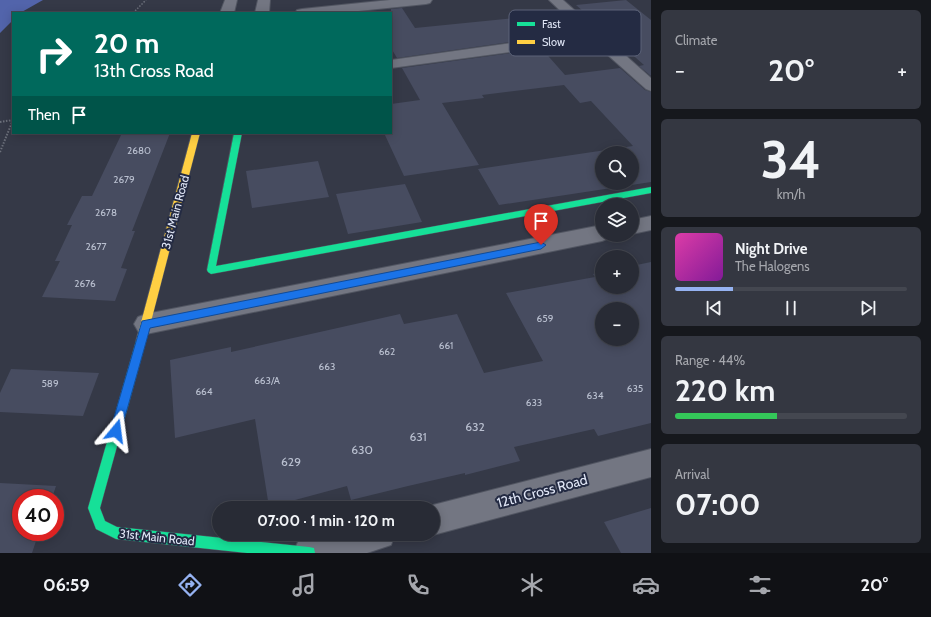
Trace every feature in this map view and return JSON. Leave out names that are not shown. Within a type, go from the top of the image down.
[{"type":"street","points":[[227,12],[231,0]]},
{"type":"street","points":[[262,12],[264,0]]},
{"type":"street","points":[[312,12],[426,0]]},
{"type":"street","points":[[555,0],[566,10]]},
{"type":"street","points":[[392,64],[509,48]]},
{"type":"street","points":[[617,56],[651,86]]},
{"type":"street","name":"31st Main Road","points":[[196,134],[146,324],[94,508],[100,525],[116,533],[309,553]]},
{"type":"street","points":[[238,134],[211,270],[651,190]]},
{"type":"street","points":[[639,226],[651,223]]},
{"type":"street","points":[[146,324],[595,234]]},
{"type":"street","name":"12th Cross Road","points":[[440,518],[651,463]]},
{"type":"street","points":[[309,553],[354,541]]},
{"type":"path","points":[[134,12],[146,0]]},
{"type":"path","points":[[0,122],[12,120]]},
{"type":"path","points":[[0,152],[12,122]]},
{"type":"shaded area","points":[[0,0],[43,0],[22,12],[12,12],[12,21],[0,33]]},
{"type":"building","points":[[626,0],[638,10],[582,10],[576,5]]},
{"type":"building","points":[[402,8],[415,28],[509,19],[509,42],[397,58],[392,50],[391,9]]},
{"type":"building","points":[[641,12],[651,20],[651,76],[639,66],[644,65],[634,56],[641,56]]},
{"type":"building","points":[[509,53],[509,56],[548,56],[565,75],[620,68],[645,90],[651,92],[651,182],[639,184],[639,146],[633,146],[591,101],[580,103],[564,85],[482,95],[484,98],[442,103],[479,165],[404,176],[384,134],[392,134],[392,104],[420,100],[402,68]]},
{"type":"building","points":[[122,134],[170,134],[132,231],[135,231],[121,268],[127,269],[115,301],[42,297],[60,261],[55,261],[72,225],[67,225],[82,196],[92,196]]},
{"type":"building","points":[[595,152],[595,190],[598,190],[499,205],[478,169]]},
{"type":"building","points":[[318,161],[329,197],[252,208],[246,171]]},
{"type":"building","points":[[405,184],[422,222],[348,234],[336,194]]},
{"type":"building","points":[[651,262],[651,423],[598,436],[594,429],[514,447],[520,461],[465,475],[465,473],[351,500],[347,486],[291,501],[268,501],[255,419],[175,438],[170,360],[231,347],[231,352],[400,314],[404,324],[457,314],[484,373],[543,361],[506,293],[595,277],[595,294],[639,294],[639,265]]},
{"type":"building","points":[[11,369],[99,373],[83,416],[0,412],[0,393]]},
{"type":"building","points":[[0,483],[56,486],[55,489],[12,489],[12,541],[36,541],[32,553],[0,553]]},
{"type":"building","points":[[651,508],[651,553],[621,553],[604,522]]},
{"type":"traffic: fast","points":[[238,134],[211,270],[651,190]]},
{"type":"traffic: fast","points":[[141,341],[94,508],[100,525],[116,533],[309,553]]},
{"type":"traffic: slow","points":[[141,341],[196,134]]},
{"type":"route","points":[[116,431],[146,324],[541,245]]}]
